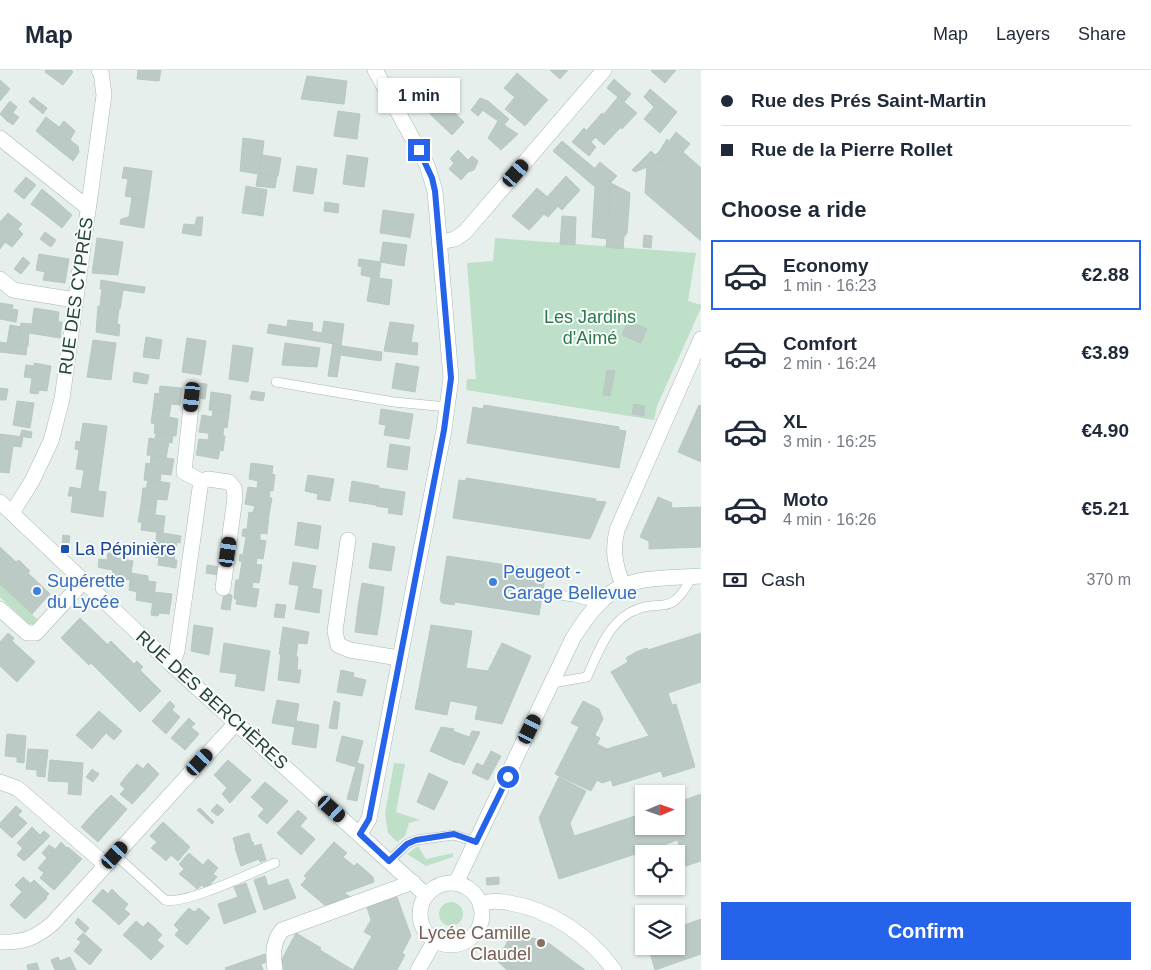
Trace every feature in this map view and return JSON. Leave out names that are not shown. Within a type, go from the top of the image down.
[{"type":"street","name":"RUE DES CYPRÈS","points":[[12,513],[32,481],[51,441],[62,398],[104,95],[101,72],[99,70]]},
{"type":"street","points":[[360,834],[369,819],[448,407],[451,378],[450,344],[432,178],[375,70]]},
{"type":"street","points":[[440,242],[455,240],[465,232],[604,70]]},
{"type":"street","points":[[0,138],[88,208]]},
{"type":"street","points":[[0,279],[13,290],[75,300]]},
{"type":"street","points":[[623,585],[614,562],[617,530],[701,339]]},
{"type":"street","points":[[192,397],[184,472],[201,481],[208,479],[229,482],[234,488],[236,498],[224,588]]},
{"type":"street","points":[[172,665],[177,651],[201,481]]},
{"type":"street","name":"RUE DES BERCHÈRES","points":[[0,502],[172,665],[426,895]]},
{"type":"street","points":[[348,540],[335,632],[338,645],[350,650],[399,658]]},
{"type":"street","points":[[456,883],[573,638],[598,603],[610,592],[623,585],[652,579],[697,576]]},
{"type":"street","points":[[0,609],[27,633],[36,633],[83,582]]},
{"type":"street","points":[[0,942],[16,943],[28,940],[42,933],[114,860],[236,723]]},
{"type":"street","points":[[0,782],[17,788],[114,860]]},
{"type":"street","points":[[274,970],[273,948],[276,937],[282,930],[413,882]]},
{"type":"street","points":[[456,883],[472,891],[480,905],[482,916],[479,926],[469,938],[455,944],[445,944],[427,934],[420,914],[426,895],[440,885],[456,883]]},
{"type":"street","points":[[480,905],[495,901],[508,903],[530,907],[554,917],[583,937],[604,957],[614,970]]},
{"type":"street","points":[[418,970],[435,940]]},
{"type":"lane","points":[[276,382],[394,402],[448,407]]},
{"type":"lane","points":[[552,682],[587,677],[608,635],[618,622],[630,613],[642,608],[674,602],[684,593],[697,576]]},
{"type":"lane","points":[[542,593],[574,597],[598,603]]},
{"type":"lane","points":[[389,861],[407,844],[416,840],[454,834],[476,842]]},
{"type":"lane","points":[[114,860],[165,900],[170,901],[193,896],[275,863]]},
{"type":"green space","name":"Les Jardins d'Aimé","points":[[495,238],[696,253],[688,301],[701,305],[701,308],[657,406],[654,420],[466,390],[467,379],[476,379],[467,263],[493,261]]},
{"type":"green space","points":[[0,584],[39,621],[34,625],[29,624],[0,597]]},
{"type":"green space","points":[[394,763],[405,764],[396,812],[420,820],[409,823],[405,836],[397,842],[388,833],[385,814]]},
{"type":"green space","points":[[418,846],[426,859],[453,853],[453,857],[426,866],[407,854]]},
{"type":"green space","points":[[451,902],[460,905],[463,914],[460,923],[451,926],[442,923],[439,914],[442,905]]},
{"type":"building","points":[[46,70],[71,70],[73,72],[63,85],[45,72]]},
{"type":"building","points":[[138,70],[161,70],[159,81],[137,79]]},
{"type":"building","points":[[550,70],[568,70],[560,79]]},
{"type":"building","points":[[652,70],[676,70],[665,83]]},
{"type":"building","points":[[517,73],[548,100],[535,114],[504,88]]},
{"type":"building","points":[[307,76],[347,81],[344,104],[301,99]]},
{"type":"building","points":[[614,79],[631,94],[624,102],[607,88]]},
{"type":"building","points":[[0,80],[10,89],[0,101]]},
{"type":"building","points":[[650,89],[677,112],[660,133],[644,119],[654,107],[644,97]]},
{"type":"building","points":[[33,97],[47,108],[43,114],[29,102]]},
{"type":"building","points":[[515,97],[535,114],[525,126],[505,109]]},
{"type":"building","points":[[618,97],[637,113],[622,129],[604,114]]},
{"type":"building","points":[[480,98],[488,101],[509,119],[504,125],[475,105]]},
{"type":"building","points":[[440,99],[464,122],[452,135],[428,112]]},
{"type":"building","points":[[10,101],[17,107],[7,121],[0,114]]},
{"type":"building","points":[[475,105],[483,110],[478,116],[471,110]]},
{"type":"building","points":[[338,111],[360,114],[357,139],[334,136]]},
{"type":"building","points":[[13,113],[19,117],[13,125],[7,121]]},
{"type":"building","points":[[602,113],[620,128],[604,145],[587,130]]},
{"type":"building","points":[[46,117],[59,127],[48,141],[36,131]]},
{"type":"building","points":[[64,121],[75,131],[70,140],[78,146],[79,152],[73,161],[48,141]]},
{"type":"building","points":[[498,121],[518,134],[501,150],[488,138]]},
{"type":"building","points":[[584,128],[595,138],[591,142],[596,147],[589,156],[572,142]]},
{"type":"building","points":[[676,132],[690,144],[683,152],[670,140]]},
{"type":"building","points":[[243,138],[264,141],[260,174],[277,176],[275,188],[256,186],[258,174],[240,171]]},
{"type":"building","points":[[667,139],[676,146],[657,160],[649,153],[651,151],[655,155],[659,152]]},
{"type":"building","points":[[562,141],[611,182],[607,239],[592,237],[595,187],[553,151]]},
{"type":"building","points":[[676,146],[683,152],[659,162],[657,160]]},
{"type":"building","points":[[458,150],[468,160],[472,156],[478,161],[474,170],[468,172],[461,180],[449,169],[454,163],[450,159]]},
{"type":"building","points":[[683,152],[701,168],[701,241],[645,193],[647,167]]},
{"type":"building","points":[[649,153],[659,162],[635,172],[632,170]]},
{"type":"building","points":[[262,155],[281,158],[278,176],[260,174]]},
{"type":"building","points":[[347,155],[368,158],[364,187],[343,184]]},
{"type":"building","points":[[600,162],[617,176],[611,182],[595,168]]},
{"type":"building","points":[[297,166],[317,169],[313,194],[293,191]]},
{"type":"building","points":[[124,167],[152,171],[148,200],[125,196],[128,179],[122,178]]},
{"type":"building","points":[[566,176],[580,190],[562,210],[547,197]]},
{"type":"building","points":[[26,177],[36,185],[24,199],[14,191]]},
{"type":"building","points":[[611,183],[630,193],[627,233],[624,237],[623,249],[606,247]]},
{"type":"building","points":[[246,186],[262,189],[257,215],[242,213]]},
{"type":"building","points":[[537,188],[558,206],[548,217],[544,214],[529,230],[512,216]]},
{"type":"building","points":[[42,189],[54,199],[43,213],[31,204]]},
{"type":"building","points":[[262,189],[267,190],[263,216],[257,215]]},
{"type":"building","points":[[132,197],[148,200],[144,228],[120,224],[121,219],[129,217]]},
{"type":"building","points":[[54,199],[72,215],[62,228],[43,213]]},
{"type":"building","points":[[325,202],[339,204],[338,213],[324,211]]},
{"type":"building","points":[[383,210],[410,214],[407,237],[380,233]]},
{"type":"building","points":[[8,213],[22,224],[18,229],[23,234],[12,247],[5,242],[0,249],[0,222]]},
{"type":"building","points":[[410,214],[414,214],[410,238],[407,237]]},
{"type":"building","points":[[562,216],[576,217],[575,245],[560,244]]},
{"type":"building","points":[[197,217],[203,217],[201,236],[182,233],[184,224],[195,225]]},
{"type":"building","points":[[45,232],[56,240],[51,247],[40,239]]},
{"type":"building","points":[[644,235],[652,236],[651,248],[643,247]]},
{"type":"building","points":[[97,238],[123,242],[118,275],[92,273]]},
{"type":"building","points":[[383,242],[407,245],[404,266],[380,262]]},
{"type":"building","points":[[39,254],[69,259],[65,283],[43,280],[45,272],[36,270]]},
{"type":"building","points":[[23,257],[30,263],[21,274],[14,269]]},
{"type":"building","points":[[359,259],[381,262],[379,278],[392,280],[389,305],[367,301],[371,277],[361,275],[362,267],[358,266]]},
{"type":"building","points":[[101,280],[124,284],[120,309],[100,306]]},
{"type":"building","points":[[124,284],[145,287],[144,293],[123,290]]},
{"type":"building","points":[[0,303],[13,305],[12,309],[18,310],[16,322],[0,319]]},
{"type":"building","points":[[98,306],[119,309],[117,324],[120,325],[119,336],[96,332]]},
{"type":"building","points":[[34,308],[59,312],[58,322],[62,322],[60,338],[29,333],[28,346],[18,345],[21,323],[32,324]]},
{"type":"building","points":[[288,320],[313,323],[312,331],[322,333],[324,321],[344,324],[341,345],[267,333],[269,324],[287,327]]},
{"type":"building","points":[[628,321],[647,329],[641,343],[622,335]]},
{"type":"building","points":[[390,322],[414,325],[411,342],[418,343],[417,355],[384,351]]},
{"type":"building","points":[[10,325],[21,327],[18,345],[7,343]]},
{"type":"building","points":[[146,337],[162,340],[159,359],[143,357]]},
{"type":"building","points":[[187,338],[206,341],[201,375],[182,372]]},
{"type":"building","points":[[93,340],[116,343],[111,380],[87,377]]},
{"type":"building","points":[[0,342],[27,346],[26,355],[0,352]]},
{"type":"building","points":[[285,343],[320,348],[317,367],[282,365]]},
{"type":"building","points":[[333,343],[342,345],[337,377],[328,376]]},
{"type":"building","points":[[233,345],[253,348],[248,382],[229,379]]},
{"type":"building","points":[[342,346],[382,352],[381,361],[340,355]]},
{"type":"building","points":[[34,363],[51,366],[47,391],[39,390],[38,394],[30,393],[32,378],[24,377],[26,365],[34,366]]},
{"type":"building","points":[[396,363],[419,367],[415,392],[392,388]]},
{"type":"building","points":[[607,370],[615,371],[610,396],[603,395]]},
{"type":"building","points":[[134,372],[149,375],[147,384],[133,382]]},
{"type":"building","points":[[198,383],[207,384],[205,399],[196,398]]},
{"type":"building","points":[[160,386],[182,388],[180,405],[171,404],[170,411],[153,409],[155,393],[159,394]]},
{"type":"building","points":[[0,388],[8,389],[6,400],[0,400]]},
{"type":"building","points":[[252,391],[265,393],[263,401],[250,399]]},
{"type":"building","points":[[211,392],[231,395],[229,413],[209,410]]},
{"type":"building","points":[[17,401],[34,403],[30,428],[13,425]]},
{"type":"building","points":[[634,404],[645,406],[644,416],[632,414]]},
{"type":"building","points":[[484,405],[619,427],[619,430],[626,431],[619,468],[467,443],[473,407],[483,409]]},
{"type":"building","points":[[699,405],[701,406],[701,462],[678,452]]},
{"type":"building","points":[[153,409],[170,411],[169,417],[178,419],[176,436],[154,433],[155,424],[151,423]]},
{"type":"building","points":[[381,409],[413,414],[409,439],[384,435],[386,425],[379,424]]},
{"type":"building","points":[[213,411],[229,413],[227,428],[224,427],[223,435],[199,432],[202,415],[212,417]]},
{"type":"building","points":[[83,423],[107,426],[98,491],[106,492],[103,517],[71,512],[73,496],[68,496],[70,487],[81,489],[84,470],[76,469],[79,450],[75,449],[76,441],[80,442]]},
{"type":"building","points":[[22,430],[32,432],[31,438],[20,436]]},
{"type":"building","points":[[156,433],[173,435],[172,443],[169,442],[166,458],[147,455],[149,438],[155,439]]},
{"type":"building","points":[[0,434],[23,437],[21,447],[13,446],[9,473],[0,472]]},
{"type":"building","points":[[209,434],[225,436],[223,451],[220,450],[218,459],[196,455],[199,439],[208,440]]},
{"type":"building","points":[[390,444],[410,447],[407,470],[387,467]]},
{"type":"building","points":[[151,456],[174,459],[171,475],[161,474],[160,482],[144,480],[146,463],[150,464]]},
{"type":"building","points":[[251,463],[273,466],[272,474],[275,475],[273,491],[257,488],[258,481],[249,479]]},
{"type":"building","points":[[308,475],[334,479],[330,501],[317,499],[318,494],[305,491]]},
{"type":"building","points":[[466,478],[606,502],[590,539],[453,518],[459,480],[466,481]]},
{"type":"building","points":[[148,480],[170,483],[167,500],[157,499],[156,507],[141,504],[143,488],[146,488]]},
{"type":"building","points":[[352,481],[379,486],[376,505],[349,501]]},
{"type":"building","points":[[248,487],[270,490],[269,498],[272,498],[269,515],[253,512],[255,506],[245,504]]},
{"type":"building","points":[[379,488],[405,492],[402,515],[388,513],[389,508],[376,506]]},
{"type":"building","points":[[658,497],[672,503],[671,507],[673,508],[701,507],[701,547],[649,549],[649,541],[640,537]]},
{"type":"building","points":[[141,504],[156,507],[155,515],[165,516],[163,533],[141,530],[142,522],[138,522]]},
{"type":"building","points":[[249,512],[269,515],[267,534],[260,533],[260,539],[242,536],[243,529],[247,529]]},
{"type":"building","points":[[298,522],[321,526],[318,549],[295,545]]},
{"type":"building","points":[[157,532],[181,536],[180,543],[177,542],[174,560],[154,557]]},
{"type":"building","points":[[63,535],[70,536],[68,550],[62,544]]},
{"type":"building","points":[[246,537],[266,541],[263,559],[257,558],[256,564],[239,561],[240,554],[243,555]]},
{"type":"building","points":[[373,543],[395,547],[391,571],[369,568]]},
{"type":"building","points":[[0,547],[16,562],[19,560],[30,571],[28,573],[50,594],[32,614],[0,584]]},
{"type":"building","points":[[108,553],[117,554],[116,558],[133,561],[130,580],[112,578],[113,570],[106,569]]},
{"type":"building","name":"Peugeot - Garage Bellevue","points":[[447,556],[546,571],[539,615],[455,602],[454,605],[442,603],[440,600]]},
{"type":"building","points":[[159,558],[177,560],[176,568],[158,565]]},
{"type":"building","points":[[99,559],[107,560],[106,569],[98,567]]},
{"type":"building","points":[[242,562],[262,565],[259,583],[253,582],[252,588],[235,586],[236,580],[239,580]]},
{"type":"building","points":[[293,562],[316,566],[312,588],[289,584]]},
{"type":"building","points":[[207,565],[220,567],[219,575],[206,573]]},
{"type":"building","points":[[131,573],[148,576],[148,581],[156,582],[153,603],[136,600],[137,592],[129,590]]},
{"type":"building","points":[[362,583],[384,587],[381,611],[358,607]]},
{"type":"building","points":[[235,586],[259,589],[256,607],[236,604],[237,599],[234,599]]},
{"type":"building","points":[[299,586],[322,590],[319,613],[295,609]]},
{"type":"building","points":[[154,592],[172,594],[169,614],[159,613],[158,616],[151,615]]},
{"type":"building","points":[[224,594],[232,595],[230,610],[221,609]]},
{"type":"building","points":[[276,604],[286,605],[284,618],[274,617]]},
{"type":"building","points":[[358,607],[381,611],[377,635],[355,632]]},
{"type":"building","points":[[80,618],[108,645],[89,665],[61,638]]},
{"type":"building","points":[[194,625],[213,628],[209,655],[191,651]]},
{"type":"building","points":[[431,625],[472,631],[466,668],[488,671],[502,643],[531,656],[502,724],[475,719],[478,706],[450,701],[447,715],[415,709]]},
{"type":"building","points":[[283,627],[309,632],[307,644],[298,643],[296,657],[279,654]]},
{"type":"building","points":[[8,633],[14,638],[12,641],[35,662],[17,682],[0,666],[0,642]]},
{"type":"building","points":[[701,633],[701,682],[668,693],[672,705],[676,704],[695,767],[663,777],[661,771],[613,786],[611,780],[602,783],[597,780],[591,791],[555,774],[579,727],[600,738],[597,744],[607,749],[649,736],[611,672],[628,662],[626,658],[636,652]]},
{"type":"building","points":[[111,641],[134,664],[137,661],[143,667],[140,670],[161,691],[140,712],[91,663]]},
{"type":"building","points":[[224,643],[270,651],[264,691],[235,686],[237,674],[220,672]]},
{"type":"building","points":[[281,654],[298,657],[297,670],[301,670],[299,683],[278,680]]},
{"type":"building","points":[[341,670],[354,673],[353,677],[366,680],[362,696],[337,692]]},
{"type":"building","points":[[277,700],[299,704],[295,727],[272,723]]},
{"type":"building","points":[[170,701],[175,706],[172,710],[180,717],[166,734],[152,721]]},
{"type":"building","points":[[334,701],[340,703],[337,729],[329,728]]},
{"type":"building","points":[[583,701],[599,709],[603,719],[595,735],[571,723]]},
{"type":"building","points":[[99,711],[122,731],[114,740],[106,733],[92,749],[76,735]]},
{"type":"building","points":[[189,718],[195,724],[191,727],[199,734],[185,750],[171,738]]},
{"type":"building","points":[[296,721],[319,725],[316,748],[292,744]]},
{"type":"building","points":[[441,727],[454,729],[453,731],[469,737],[457,763],[430,751]]},
{"type":"building","points":[[472,731],[480,732],[464,765],[458,762]]},
{"type":"building","points":[[7,734],[26,736],[24,763],[17,762],[17,757],[5,756]]},
{"type":"building","points":[[342,736],[363,741],[356,767],[336,761]]},
{"type":"building","points":[[28,749],[48,750],[45,777],[37,776],[37,770],[26,769]]},
{"type":"building","points":[[491,751],[501,756],[488,780],[472,773],[477,763],[483,766]]},
{"type":"building","points":[[50,760],[83,763],[81,795],[68,794],[69,782],[48,781]]},
{"type":"building","points":[[228,760],[251,780],[230,803],[222,794],[227,788],[214,775]]},
{"type":"building","points":[[148,763],[159,774],[146,789],[128,774],[137,764],[143,769]]},
{"type":"building","points":[[357,763],[364,765],[357,801],[347,799]]},
{"type":"building","points":[[92,769],[99,774],[93,782],[86,777]]},
{"type":"building","points":[[429,773],[448,782],[434,810],[417,802]]},
{"type":"building","points":[[128,774],[146,789],[132,804],[120,794],[125,789],[120,784]]},
{"type":"building","points":[[559,777],[586,791],[570,823],[574,836],[590,831],[602,865],[559,879],[539,818]]},
{"type":"building","points":[[265,782],[288,801],[267,824],[258,816],[264,809],[251,797]]},
{"type":"building","points":[[701,794],[701,861],[686,866],[685,845],[679,845],[676,835],[685,835],[685,800]]},
{"type":"building","points":[[111,795],[127,809],[114,824],[97,809]]},
{"type":"building","points":[[217,804],[224,810],[218,816],[211,811]]},
{"type":"building","points":[[16,806],[22,811],[18,815],[27,823],[12,838],[0,827],[0,823]]},
{"type":"building","points":[[200,808],[214,822],[212,824],[197,810]]},
{"type":"building","points":[[97,809],[114,824],[98,842],[81,827]]},
{"type":"building","points":[[298,810],[307,818],[300,826],[315,839],[301,855],[277,833]]},
{"type":"building","points":[[635,816],[635,835],[676,835],[678,840],[663,845],[635,845],[635,854],[602,865],[590,831]]},
{"type":"building","points":[[163,822],[176,834],[158,854],[151,848],[157,842],[150,836]]},
{"type":"building","points":[[32,827],[40,835],[44,831],[50,836],[31,855],[17,843]]},
{"type":"building","points":[[249,833],[252,842],[236,848],[233,838]]},
{"type":"building","points":[[176,834],[190,847],[178,861],[171,855],[166,861],[158,854]]},
{"type":"building","points":[[61,842],[67,848],[61,855],[55,850]]},
{"type":"building","points":[[253,842],[254,846],[261,844],[266,860],[260,862],[259,859],[241,866],[235,848]]},
{"type":"building","points":[[334,842],[347,853],[343,857],[354,866],[357,863],[373,877],[374,882],[344,893],[354,899],[328,908],[301,885],[307,878],[304,876]]},
{"type":"building","points":[[49,845],[55,849],[47,858],[42,853]]},
{"type":"building","points":[[68,847],[82,859],[79,862],[65,850]]},
{"type":"building","points":[[23,848],[31,855],[24,861],[17,855]]},
{"type":"building","points":[[55,850],[61,855],[65,850],[79,862],[67,876],[47,858]]},
{"type":"building","points":[[189,853],[203,865],[188,881],[179,874],[184,869],[179,864]]},
{"type":"building","points":[[47,858],[67,876],[54,890],[40,878],[44,873],[38,868]]},
{"type":"building","points":[[208,859],[218,868],[213,874],[203,865]]},
{"type":"building","points":[[203,865],[217,877],[206,889],[202,885],[197,889],[188,881]]},
{"type":"building","points":[[265,876],[268,886],[288,879],[296,898],[264,910],[254,880]]},
{"type":"building","points":[[23,877],[47,898],[25,919],[10,905],[22,892],[15,885]]},
{"type":"building","points":[[499,877],[499,884],[487,885],[486,878]]},
{"type":"building","points":[[34,880],[49,894],[46,897],[31,883]]},
{"type":"building","points":[[246,883],[256,912],[224,924],[218,904],[238,897],[234,887]]},
{"type":"building","points":[[103,889],[108,894],[112,889],[120,897],[106,913],[92,901]]},
{"type":"building","points":[[120,897],[128,904],[124,909],[130,914],[119,925],[106,913]]},
{"type":"building","points":[[397,897],[411,936],[402,953],[405,955],[397,970],[353,970],[372,936],[364,932],[371,920],[367,907]]},
{"type":"building","points":[[189,908],[194,912],[199,908],[210,918],[197,933],[180,918]]},
{"type":"building","points":[[78,918],[89,928],[85,933],[75,923]]},
{"type":"building","points":[[180,918],[197,933],[187,945],[175,935],[179,930],[174,925]]},
{"type":"building","points":[[701,919],[701,954],[655,970],[651,955],[685,955],[685,925]]},
{"type":"building","points":[[136,921],[143,927],[148,922],[155,928],[138,948],[123,935]]},
{"type":"building","points":[[155,928],[162,935],[157,940],[164,946],[151,960],[138,948]]},
{"type":"building","points":[[511,930],[550,944],[585,970],[507,970],[495,959],[506,945]]},
{"type":"building","points":[[83,933],[102,950],[90,965],[74,951],[81,942],[77,939]]},
{"type":"building","points":[[296,933],[353,970],[282,970],[284,966],[280,963]]},
{"type":"building","points":[[265,954],[268,962],[261,964],[263,970],[244,970],[242,962]]},
{"type":"building","points":[[58,957],[60,961],[70,957],[76,970],[55,970],[51,960]]},
{"type":"building","points":[[242,962],[244,970],[226,970],[225,968]]},
{"type":"building","points":[[37,963],[39,970],[28,970],[27,965]]},
{"type":"place","name":"La Pépinière","points":[[65,549]]},
{"type":"place","name":"Peugeot - Garage Bellevue","points":[[493,582]]},
{"type":"place","name":"Supérette du Lycée","points":[[37,591]]},
{"type":"place","name":"Lycée Camille Claudel","points":[[541,943]]},
{"type":"route","points":[[419,150],[427,165],[435,191],[450,344],[451,378],[444,430],[369,819],[360,834],[389,861],[407,844],[416,840],[454,834],[476,842],[508,777]]}]
